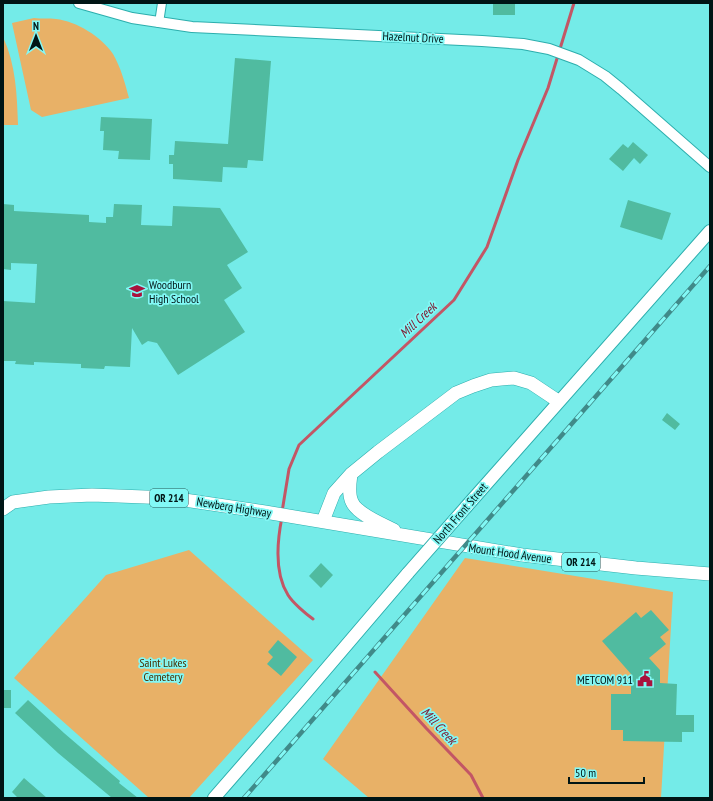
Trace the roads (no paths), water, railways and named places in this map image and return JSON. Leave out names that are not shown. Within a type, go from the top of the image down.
[{"type":"main road","name":"North Front Street","points":[[214,798],[408,573],[710,231]]},
{"type":"main road","points":[[323,521],[334,493],[351,474],[448,398],[473,386],[499,379],[520,379],[537,387],[558,402]]},
{"type":"main road","points":[[351,474],[350,498],[356,508],[366,515],[406,536]]},
{"type":"main road","name":"Newberg Highway","points":[[6,504],[49,497],[92,495],[148,497],[198,502],[323,521],[453,544]]},
{"type":"main road","name":"Mount Hood Avenue","points":[[453,544],[542,558],[710,574]]},
{"type":"street","name":"Hazelnut Drive","points":[[79,3],[132,18],[159,23],[218,29],[482,40],[523,44],[549,49],[578,60],[605,76],[710,167]]},
{"type":"street","points":[[159,23],[162,3]]},
{"type":"waterway","name":"Mill Creek","points":[[282,512],[289,469],[299,445],[454,300],[487,247],[518,160],[548,88],[574,3]]},
{"type":"waterway","name":"Mill Creek","points":[[282,517],[278,547],[280,577],[290,598],[313,619]]},
{"type":"waterway","name":"Mill Creek","points":[[375,672],[471,775],[483,798]]},
{"type":"railway","points":[[244,798],[710,266]]},
{"type":"place","name":"Woodburn High School","points":[[137,291]]},
{"type":"place","name":"METCOM 911","points":[[645,679]]},
{"type":"park label","name":"Saint Lukes Cemetery","points":[[163,669]]}]
